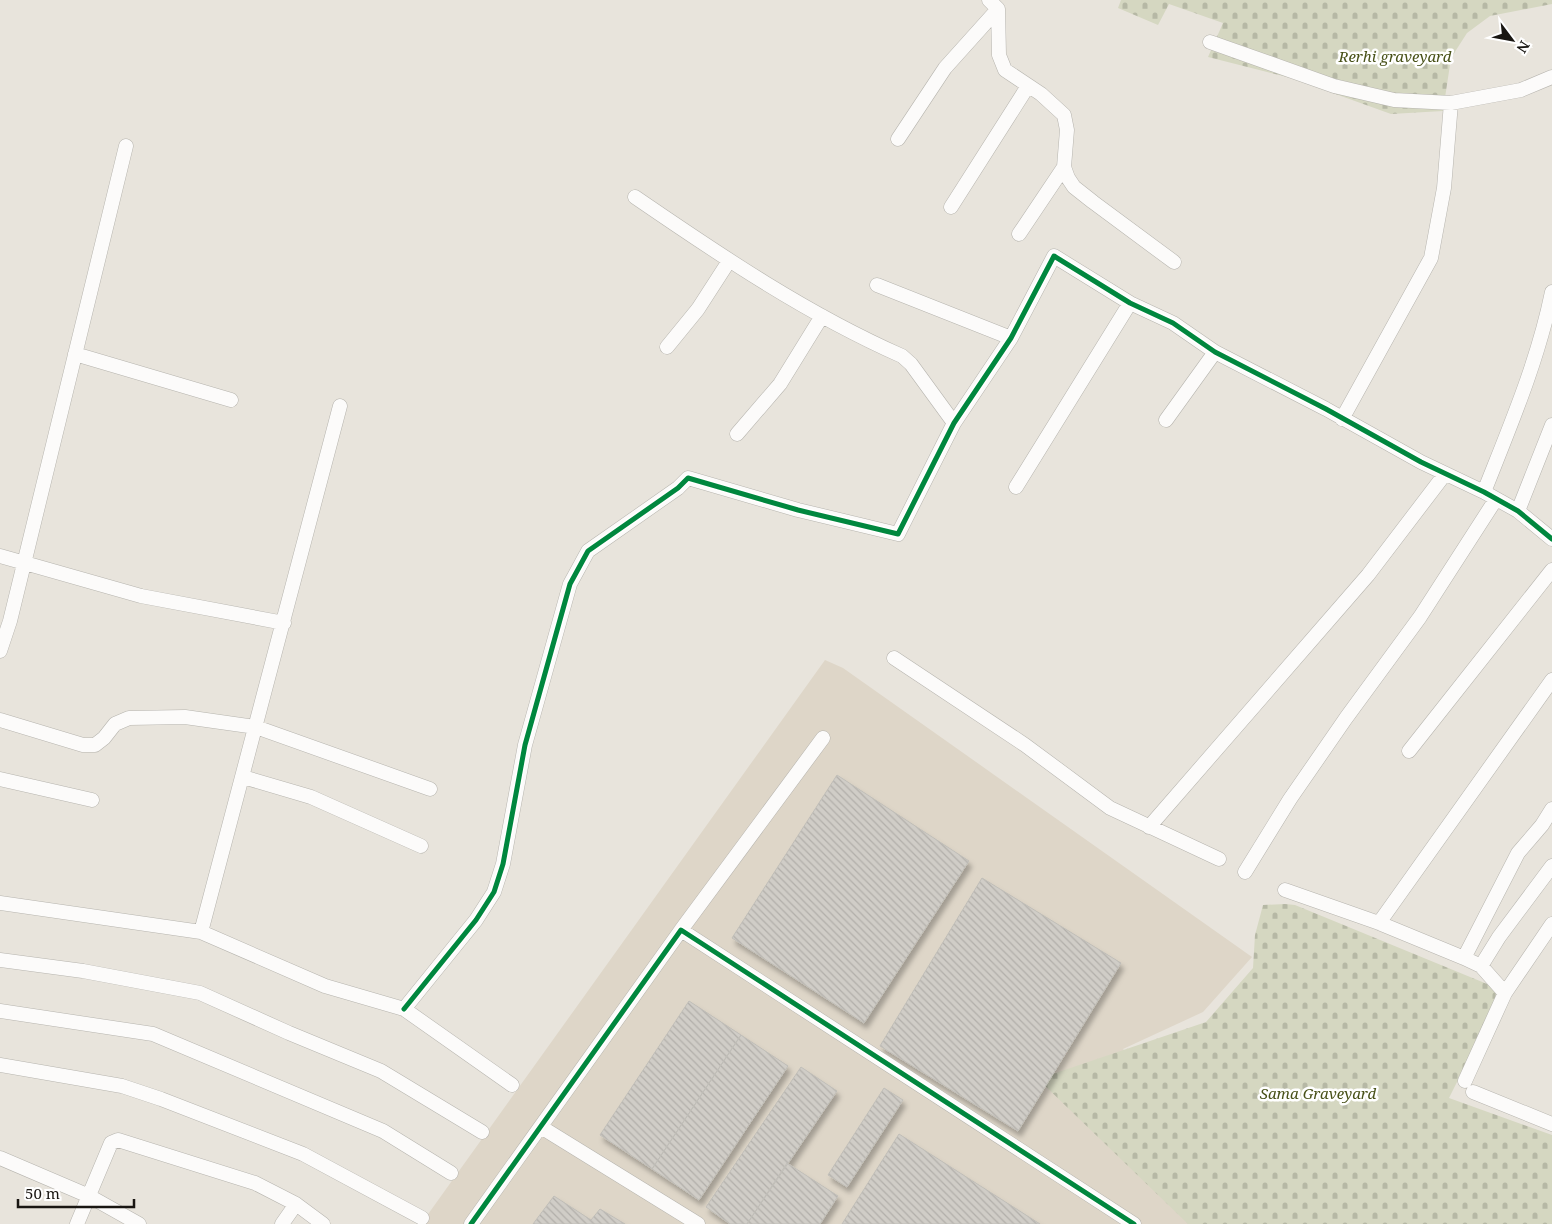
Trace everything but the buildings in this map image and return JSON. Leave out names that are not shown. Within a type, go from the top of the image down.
[{"type":"street","points":[[994,5],[999,55],[1005,70],[1041,94],[1064,115],[1067,130],[1064,167],[1074,187],[1174,262]]},
{"type":"street","points":[[898,139],[945,68],[994,5]]},
{"type":"street","points":[[1210,42],[1334,86],[1394,100],[1451,103],[1521,90],[1552,77]]},
{"type":"street","points":[[951,207],[1028,86]]},
{"type":"street","points":[[1342,419],[1431,258],[1444,188],[1451,103]]},
{"type":"street","points":[[0,651],[5,619],[24,563],[126,146]]},
{"type":"street","points":[[1019,234],[1064,167]]},
{"type":"street","points":[[635,197],[729,261],[822,316],[902,356],[911,364],[954,423]]},
{"type":"street","points":[[404,1009],[476,920],[494,892],[503,864],[524,745],[570,584],[588,551],[678,488],[688,478],[798,510],[898,534],[954,423],[1011,338],[1054,256],[1130,303],[1173,323],[1215,352],[1518,511],[1552,539]]},
{"type":"street","points":[[667,346],[698,309],[729,261]]},
{"type":"street","points":[[877,285],[1011,338]]},
{"type":"street","points":[[1484,492],[1526,386],[1545,326],[1552,292]]},
{"type":"street","points":[[1016,487],[1130,303]]},
{"type":"street","points":[[737,434],[780,384],[822,316]]},
{"type":"street","points":[[1166,420],[1215,352]]},
{"type":"street","points":[[75,354],[231,400]]},
{"type":"street","points":[[201,932],[340,406]]},
{"type":"street","points":[[1518,511],[1552,425]]},
{"type":"street","points":[[1149,827],[1368,575],[1445,474]]},
{"type":"street","points":[[1246,872],[1290,799],[1346,718],[1420,617],[1496,499]]},
{"type":"street","points":[[0,556],[141,596],[284,623]]},
{"type":"street","points":[[1409,751],[1552,570]]},
{"type":"street","points":[[894,658],[1025,745],[1110,808],[1219,859]]},
{"type":"street","points":[[1379,923],[1552,680]]},
{"type":"street","points":[[0,720],[83,745],[96,744],[104,738],[115,724],[129,718],[185,717],[256,727],[430,789]]},
{"type":"street","points":[[471,1224],[681,930],[823,738]]},
{"type":"street","points":[[242,777],[310,796],[421,846]]},
{"type":"street","points":[[0,779],[92,800]]},
{"type":"street","points":[[1464,958],[1518,852],[1542,825],[1552,809]]},
{"type":"street","points":[[1481,966],[1499,937],[1552,866]]},
{"type":"street","points":[[1285,890],[1379,923],[1464,958],[1481,966],[1505,992]]},
{"type":"street","points":[[0,903],[201,932],[325,986],[404,1009],[512,1085]]},
{"type":"street","points":[[1552,924],[1505,992],[1469,1086],[1552,1124]]},
{"type":"street","points":[[681,930],[1134,1224]]},
{"type":"street","points":[[0,960],[83,971],[200,993],[289,1033],[381,1071],[482,1132]]},
{"type":"street","points":[[0,1011],[153,1034],[383,1132],[451,1173]]},
{"type":"street","points":[[0,1065],[122,1086],[162,1099],[303,1154],[422,1218]]},
{"type":"street","points":[[541,1127],[698,1224]]},
{"type":"street","points":[[77,1224],[111,1143],[118,1140],[255,1183],[296,1204],[323,1224]]},
{"type":"street","points":[[0,1158],[89,1196],[139,1224]]},
{"type":"street","points":[[282,1224],[296,1204]]},
{"type":"shaded area","points":[[825,660],[843,668],[1252,957],[1203,1012],[1123,1049],[1274,1224],[421,1224]]},
{"type":"green space","name":"Rerhi graveyard","points":[[1121,0],[1552,0],[1552,4],[1490,16],[1467,33],[1451,58],[1443,111],[1391,114],[1291,78],[1208,57],[1223,23],[1169,4],[1158,25],[1118,8]]},
{"type":"green space","name":"Sama Graveyard","points":[[1263,905],[1295,905],[1496,989],[1495,1006],[1449,1098],[1552,1135],[1552,1224],[1188,1224],[1038,1079],[1206,1022],[1253,968],[1255,935]]},
{"type":"cycle path","points":[[404,1009],[476,920],[494,892],[503,864],[525,745],[570,584],[588,551],[678,488],[688,478],[798,510],[898,534],[954,423],[1011,338],[1054,256],[1130,303],[1173,323],[1215,352],[1326,409],[1421,462],[1484,492],[1518,511],[1552,539]]},
{"type":"cycle path","points":[[471,1224],[681,930],[1134,1224]]}]
